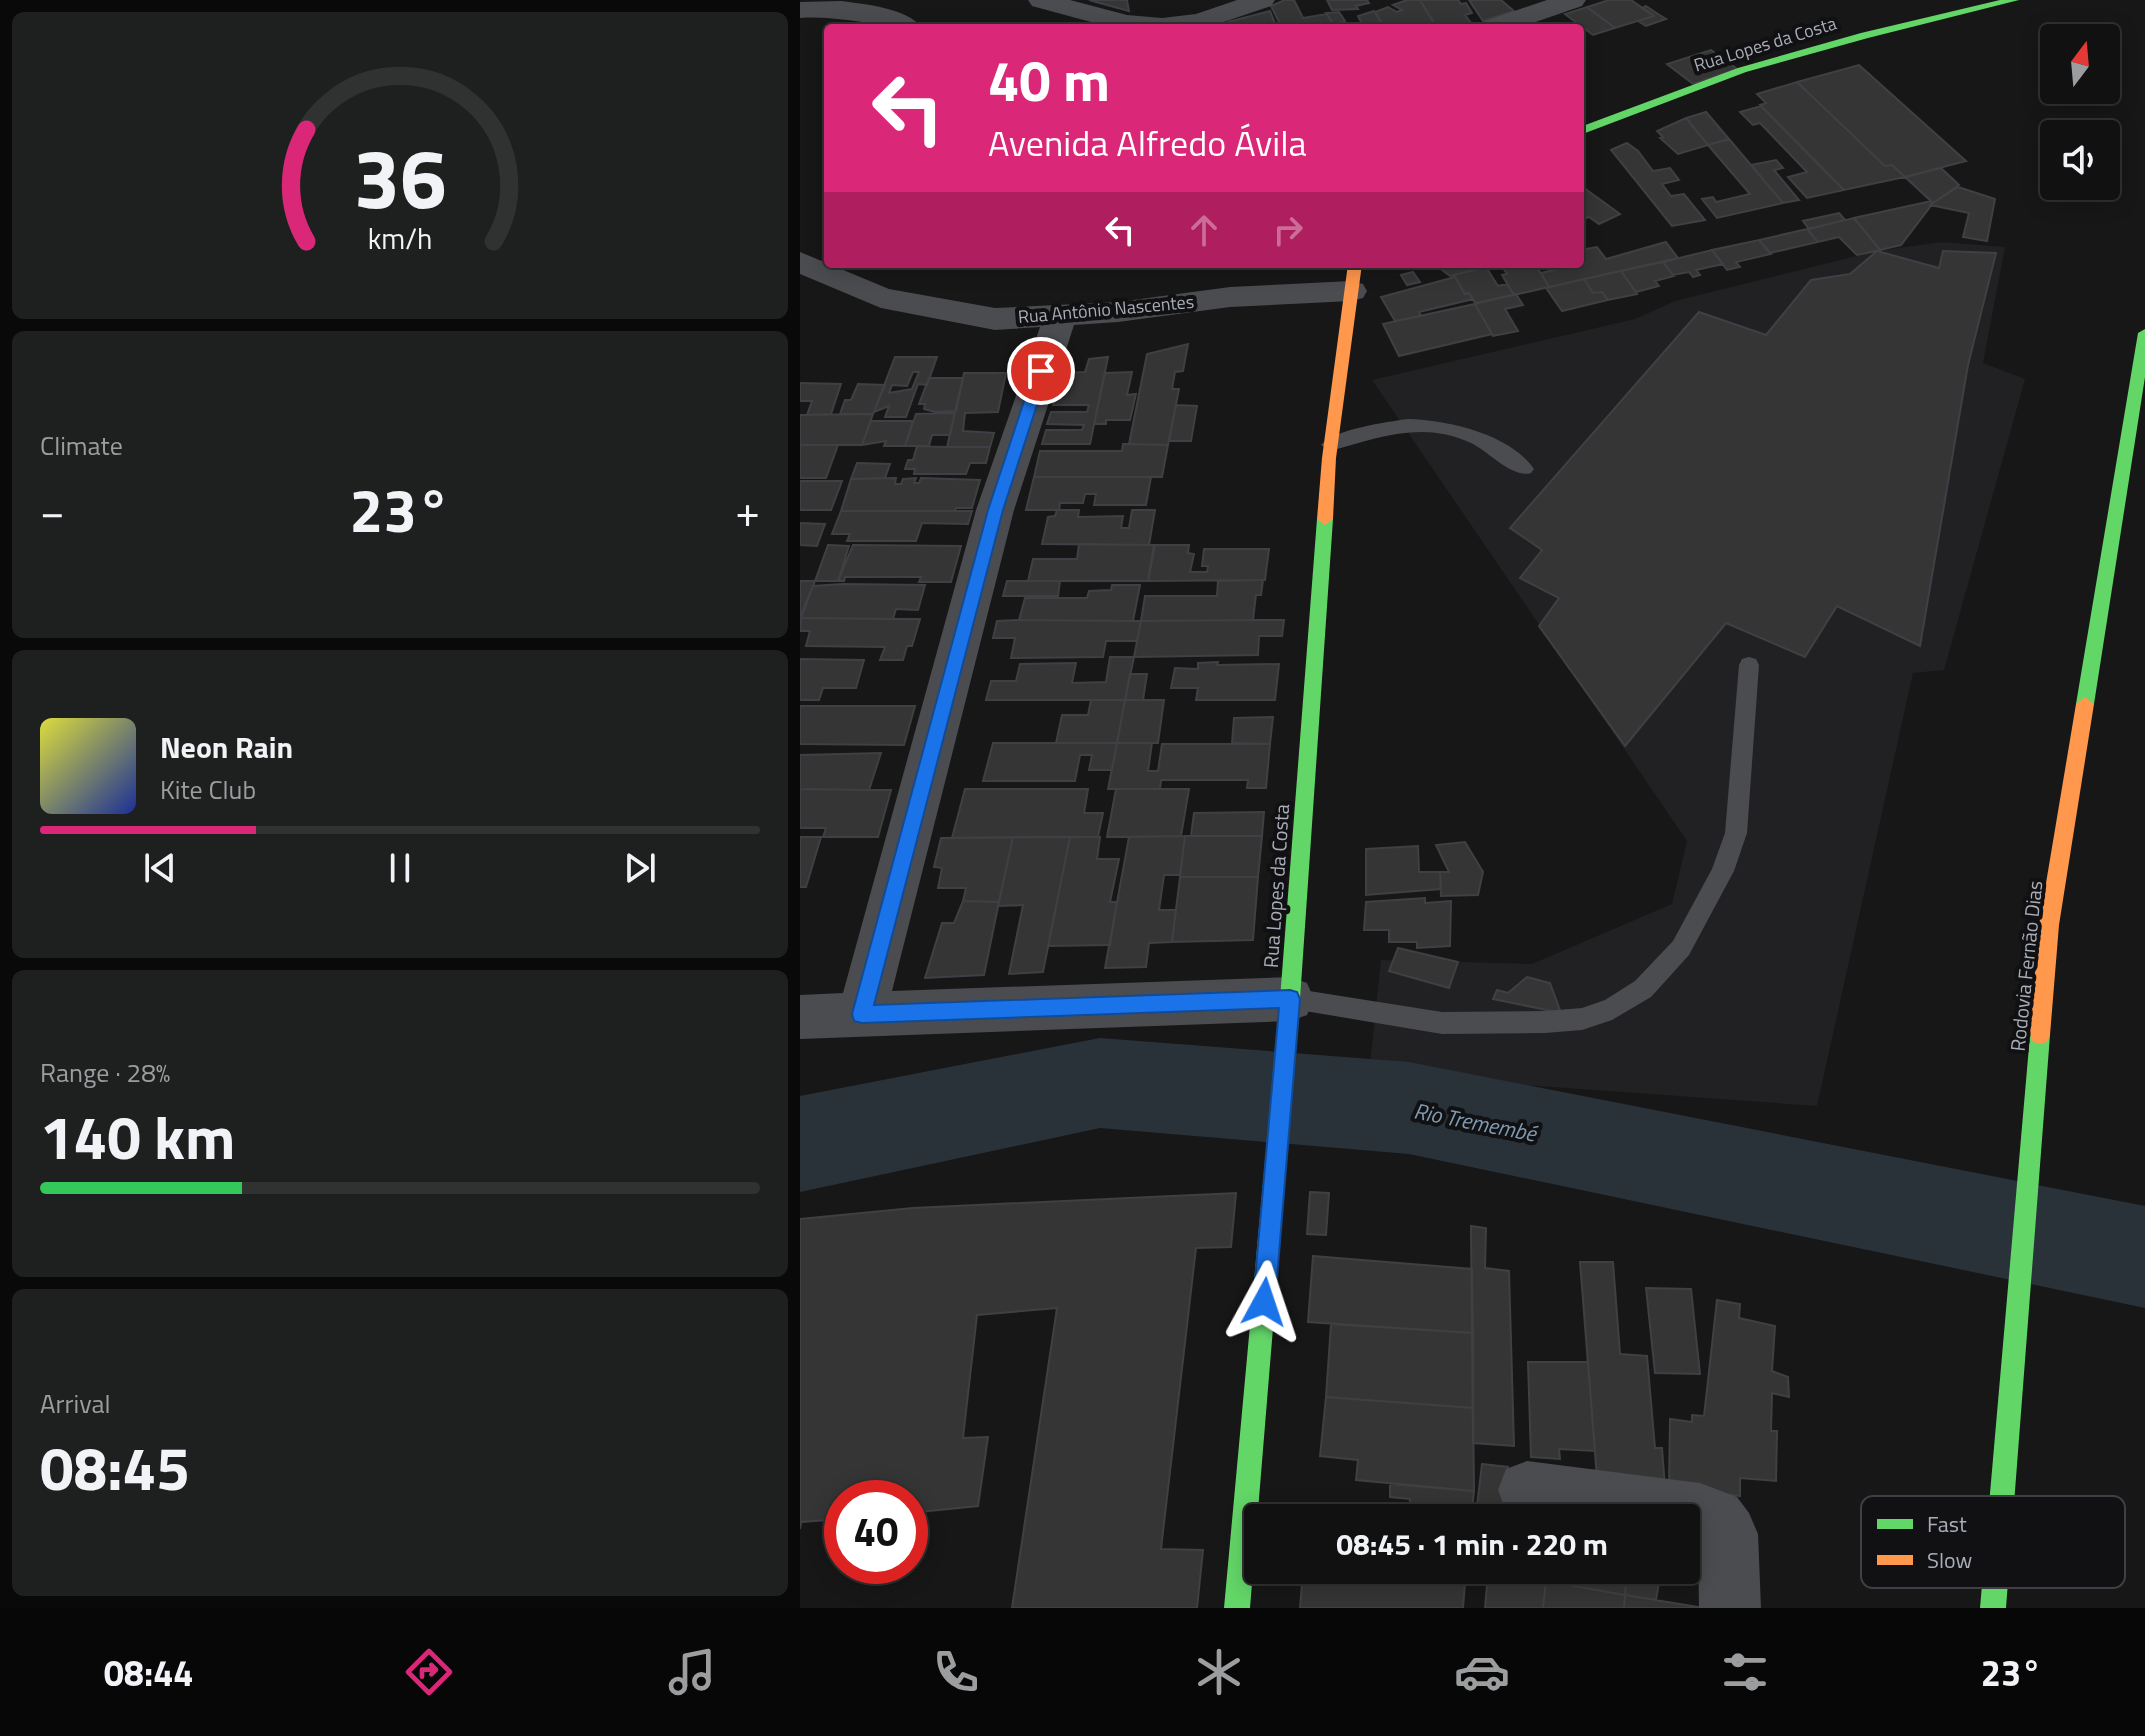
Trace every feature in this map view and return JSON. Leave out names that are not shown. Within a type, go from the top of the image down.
[{"type":"main road","name":"Rua Lopes da Costa","points":[[1584,129],[1691,87],[1790,55],[2014,0]]},
{"type":"main road","name":"Rua Lopes da Costa","points":[[1237,1608],[1278,1150],[1330,445],[1353,278]]},
{"type":"main road","name":"Rodovia Fernão Dias","points":[[2002,1496],[2049,925],[2145,333]]},
{"type":"main road","name":"Rodovia Fernão Dias","points":[[1993,1608],[1995,1588]]},
{"type":"street","points":[[1041,0],[1113,20],[1143,24]]},
{"type":"street","points":[[1187,24],[1262,0]]},
{"type":"street","points":[[1504,24],[1573,0]]},
{"type":"street","points":[[800,10],[872,6],[901,24]]},
{"type":"street","name":"Rua Antônio Nascentes","points":[[1230,297],[1312,268]]},
{"type":"street","points":[[800,298],[812,269]]},
{"type":"street","name":"Rua Antônio Nascentes","points":[[812,269],[881,298],[995,319],[1118,312],[1353,278]]},
{"type":"street","points":[[862,1014],[995,510],[1060,316]]},
{"type":"street","points":[[800,1017],[862,1014],[1288,1021]]},
{"type":"street","points":[[1527,1490],[1700,1513],[1716,1518],[1728,1534],[1730,1608]]},
{"type":"lane","points":[[1330,445],[1386,425],[1418,424],[1450,429],[1480,439],[1525,469]]},
{"type":"lane","points":[[1288,1021],[1442,1023],[1582,1019],[1612,1009],[1643,989],[1681,948],[1723,871],[1736,833],[1749,665]]},
{"type":"shaded area","points":[[1942,242],[2005,247],[1983,363],[2025,379],[1944,670],[1913,673],[1817,1106],[1369,1074],[1381,960],[1532,964],[1672,904],[1687,841],[1372,380],[1635,319],[1675,301],[1877,251]]},
{"type":"building","points":[[1089,0],[1127,0],[1129,11]]},
{"type":"building","points":[[1294,0],[1303,18],[1327,14],[1333,24],[1280,24],[1271,6]]},
{"type":"building","points":[[1327,0],[1367,0],[1369,3],[1356,6],[1358,9],[1332,10]]},
{"type":"building","points":[[1420,0],[1435,24],[1382,24],[1375,12],[1388,7],[1397,12],[1402,10],[1393,5]]},
{"type":"building","points":[[1420,0],[1458,0],[1461,4],[1466,3],[1472,13],[1465,15],[1472,24],[1435,24]]},
{"type":"building","points":[[1469,0],[1501,0],[1514,11],[1483,21]]},
{"type":"building","points":[[1609,0],[1631,0],[1654,16],[1615,28],[1587,7]]},
{"type":"building","points":[[1646,6],[1666,19],[1646,26],[1638,21],[1654,16],[1642,8]]},
{"type":"building","points":[[1587,7],[1615,28],[1593,35],[1584,28],[1584,24],[1578,24],[1565,14]]},
{"type":"building","points":[[1270,11],[1275,24],[1229,24]]},
{"type":"building","points":[[1374,11],[1381,22],[1362,24],[1358,16]]},
{"type":"building","points":[[1339,12],[1345,21],[1333,24],[1326,13]]},
{"type":"building","points":[[1711,50],[1737,69],[1693,84],[1667,64]]},
{"type":"building","points":[[1859,65],[1966,161],[1905,177],[1892,165],[1885,166],[1797,82]]},
{"type":"building","points":[[1797,82],[1885,166],[1892,165],[1905,177],[1844,190],[1760,105],[1766,103],[1757,94]]},
{"type":"building","points":[[1761,106],[1844,190],[1807,198],[1788,177],[1807,172],[1760,123],[1753,125],[1740,112]]},
{"type":"building","points":[[1706,112],[1729,139],[1708,145],[1686,118]]},
{"type":"building","points":[[1686,118],[1708,145],[1678,154],[1660,138],[1663,137],[1657,131]]},
{"type":"building","points":[[1729,139],[1783,203],[1717,218],[1702,199],[1713,197],[1716,202],[1750,194],[1708,145]]},
{"type":"building","points":[[1627,143],[1638,151],[1653,171],[1670,168],[1679,180],[1662,184],[1671,196],[1684,194],[1705,220],[1672,226],[1611,150]]},
{"type":"building","points":[[1776,160],[1783,168],[1774,170],[1799,200],[1783,203],[1751,165]]},
{"type":"building","points":[[1941,168],[1959,185],[1933,203],[1905,177]]},
{"type":"building","points":[[1958,187],[1995,199],[1987,241],[1963,237],[1969,213],[1930,205]]},
{"type":"building","points":[[1584,188],[1620,214],[1599,224],[1589,217],[1584,219]]},
{"type":"building","points":[[1933,203],[1901,245],[1880,250],[1854,218]]},
{"type":"building","points":[[1839,213],[1845,220],[1809,229],[1803,221]]},
{"type":"building","points":[[1854,218],[1880,250],[1857,255],[1839,237],[1818,242],[1807,229]]},
{"type":"building","points":[[1807,229],[1818,242],[1770,253],[1759,240]]},
{"type":"building","points":[[1759,240],[1771,254],[1736,262],[1740,267],[1727,270],[1712,250]]},
{"type":"building","points":[[1666,242],[1678,258],[1549,287],[1541,273],[1563,268],[1584,268],[1584,249],[1597,247],[1606,259]]},
{"type":"building","points":[[1712,250],[1723,264],[1696,270],[1700,275],[1693,277],[1689,272],[1673,275],[1663,262]]},
{"type":"building","points":[[1877,251],[1939,268],[1943,251],[1996,253],[1968,365],[1920,646],[1837,606],[1805,657],[1726,623],[1625,746],[1539,626],[1559,598],[1520,578],[1542,550],[1510,528],[1699,312],[1766,335],[1811,280],[1850,274]]},
{"type":"building","points":[[1663,262],[1674,276],[1655,281],[1659,286],[1636,292],[1621,271]]},
{"type":"building","points":[[1439,268],[1483,268],[1450,276]]},
{"type":"building","points":[[1487,268],[1498,286],[1507,284],[1514,295],[1475,303],[1469,293],[1465,294],[1454,275]]},
{"type":"building","points":[[1503,268],[1537,268],[1549,287],[1514,295],[1502,275],[1507,274]]},
{"type":"building","points":[[1621,271],[1637,294],[1608,300],[1602,292],[1593,293],[1584,279]]},
{"type":"building","points":[[1413,272],[1420,282],[1407,285],[1401,275]]},
{"type":"building","points":[[1455,277],[1465,294],[1469,293],[1473,299],[1419,312],[1421,316],[1395,321],[1381,297]]},
{"type":"building","points":[[1584,279],[1593,293],[1602,292],[1608,300],[1562,311],[1546,288]]},
{"type":"building","points":[[1516,294],[1523,305],[1505,309],[1518,331],[1493,336],[1475,304]]},
{"type":"building","points":[[1475,304],[1492,334],[1399,356],[1383,324]]},
{"type":"building","points":[[1188,344],[1183,371],[1175,372],[1172,389],[1179,389],[1168,445],[1129,444],[1147,354]]},
{"type":"building","points":[[895,357],[937,357],[927,385],[918,384],[906,417],[885,417],[889,406],[874,412]],"holes":[[[913,372],[919,372],[912,389],[889,393],[892,385],[907,386]]]},
{"type":"building","points":[[1108,357],[1090,444],[1042,444],[1046,430],[1082,430],[1084,425],[1047,424],[1051,412],[1087,412],[1089,405],[1053,405],[1062,373],[1085,372],[1089,359]]},
{"type":"building","points":[[1132,372],[1127,395],[1136,394],[1130,420],[1106,420],[1106,424],[1094,424],[1105,373]]},
{"type":"building","points":[[964,373],[1006,373],[998,412],[965,413],[963,431],[994,433],[990,447],[947,447]]},
{"type":"building","points":[[929,378],[963,378],[956,411],[935,412],[924,409],[925,404],[919,404]]},
{"type":"building","points":[[800,383],[841,384],[831,414],[807,415],[812,401],[800,401]]},
{"type":"building","points":[[858,384],[885,385],[873,414],[840,414],[845,400],[851,400]]},
{"type":"building","points":[[1176,405],[1197,406],[1191,441],[1169,441]]},
{"type":"building","points":[[955,413],[950,435],[932,435],[929,446],[905,446],[916,414]]},
{"type":"building","points":[[873,414],[862,445],[800,445],[800,415]]},
{"type":"building","points":[[871,421],[913,421],[905,446],[884,446],[886,441],[862,445]]},
{"type":"building","points":[[1123,444],[1168,445],[1162,477],[1034,477],[1040,451],[1122,451]]},
{"type":"building","points":[[800,445],[838,445],[826,478],[800,478]]},
{"type":"building","points":[[917,446],[990,447],[986,463],[970,463],[966,474],[914,474],[915,469],[905,469],[908,460],[913,460]]},
{"type":"building","points":[[857,463],[890,464],[885,478],[851,479]]},
{"type":"building","points":[[1034,477],[1151,477],[1146,505],[1094,505],[1096,494],[1085,494],[1083,503],[1060,503],[1059,510],[1026,510]]},
{"type":"building","points":[[896,478],[895,484],[901,484],[903,479],[916,478],[914,483],[919,483],[921,478],[980,480],[972,508],[956,508],[955,511],[841,511],[851,479]]},
{"type":"building","points":[[800,481],[842,481],[831,510],[800,510]]},
{"type":"building","points":[[1057,510],[1079,510],[1078,517],[1123,516],[1121,528],[1129,528],[1132,510],[1155,510],[1149,545],[1042,544],[1048,517],[1055,516]]},
{"type":"building","points":[[841,511],[972,511],[968,524],[922,523],[916,541],[847,541],[850,534],[832,534]]},
{"type":"building","points":[[800,523],[825,524],[817,546],[800,545]]},
{"type":"building","points":[[1079,544],[1154,545],[1148,581],[1028,581],[1033,559],[1077,559]]},
{"type":"building","points":[[828,545],[849,546],[838,581],[815,581]]},
{"type":"building","points":[[853,545],[961,546],[951,582],[919,582],[921,577],[845,577],[844,581],[838,581]]},
{"type":"building","points":[[1155,545],[1189,545],[1188,553],[1194,554],[1190,572],[1207,572],[1208,566],[1202,566],[1204,549],[1269,549],[1265,580],[1148,581]]},
{"type":"building","points":[[1263,580],[1261,595],[1256,595],[1253,620],[1141,621],[1145,596],[1217,596],[1218,581]]},
{"type":"building","points":[[800,581],[815,581],[800,618]]},
{"type":"building","points":[[1007,581],[1060,581],[1058,596],[1003,596]]},
{"type":"building","points":[[925,585],[918,610],[896,609],[893,619],[801,618],[813,586]]},
{"type":"building","points":[[1112,585],[1140,585],[1133,621],[1019,620],[1025,598],[1087,598],[1089,591],[1111,590]]},
{"type":"building","points":[[801,618],[920,619],[912,646],[907,646],[903,660],[880,660],[885,647],[806,646],[810,631],[800,631]]},
{"type":"building","points":[[1284,620],[1282,636],[1259,636],[1258,655],[1134,657],[1141,621]]},
{"type":"building","points":[[997,621],[1141,621],[1137,641],[1106,641],[1103,657],[1011,658],[1015,638],[993,638]]},
{"type":"building","points":[[1110,657],[1134,657],[1125,700],[986,700],[991,681],[1016,681],[1020,664],[1076,663],[1072,683],[1106,682]]},
{"type":"building","points":[[800,659],[864,660],[856,688],[823,688],[819,700],[800,700]]},
{"type":"building","points":[[1218,662],[1217,665],[1279,664],[1275,700],[1196,700],[1198,688],[1171,688],[1175,668],[1198,669],[1198,663]]},
{"type":"building","points":[[1130,674],[1147,674],[1143,700],[1125,700]]},
{"type":"building","points":[[1091,700],[1125,700],[1117,743],[1056,743],[1062,715],[1088,715]]},
{"type":"building","points":[[1125,700],[1164,700],[1158,743],[1117,743]]},
{"type":"building","points":[[800,706],[915,706],[904,745],[800,744]]},
{"type":"building","points":[[1273,717],[1270,744],[1232,743],[1234,718]]},
{"type":"building","points":[[993,743],[1117,743],[1112,770],[1089,770],[1092,755],[1080,755],[1075,781],[983,781]]},
{"type":"building","points":[[1117,743],[1152,743],[1148,771],[1158,771],[1162,744],[1270,744],[1266,788],[1247,788],[1248,780],[1161,780],[1160,789],[1108,789]]},
{"type":"building","points":[[881,753],[869,790],[800,789],[800,755]]},
{"type":"building","points":[[800,789],[891,790],[878,837],[823,837],[826,828],[800,828]]},
{"type":"building","points":[[965,789],[1088,789],[1084,813],[1103,813],[1098,837],[952,838]]},
{"type":"building","points":[[1116,789],[1189,789],[1181,836],[1107,837]]},
{"type":"building","points":[[1264,812],[1262,836],[1191,836],[1194,813]]},
{"type":"building","points":[[1185,836],[1180,875],[1164,875],[1159,910],[1176,910],[1172,942],[1149,943],[1146,967],[1105,968],[1129,837]]},
{"type":"building","points":[[1185,836],[1262,836],[1258,877],[1180,877]]},
{"type":"building","points":[[800,837],[821,837],[806,887],[800,887]]},
{"type":"building","points":[[1013,837],[1070,837],[1043,972],[1009,974],[1023,905],[998,906]]},
{"type":"building","points":[[1013,837],[999,902],[963,901],[966,888],[938,888],[942,868],[934,867],[941,838]]},
{"type":"building","points":[[1070,837],[1100,837],[1097,859],[1119,859],[1110,902],[1117,902],[1110,945],[1048,946]]},
{"type":"building","points":[[1465,842],[1483,872],[1478,895],[1441,896],[1440,872],[1449,872],[1436,845]]},
{"type":"building","points":[[1418,846],[1419,872],[1440,872],[1441,889],[1366,895],[1366,849]]},
{"type":"building","points":[[1180,877],[1258,877],[1253,940],[1172,942]]},
{"type":"building","points":[[1425,898],[1425,903],[1451,901],[1450,946],[1417,948],[1417,942],[1389,942],[1389,930],[1364,930],[1366,902]]},
{"type":"building","points":[[963,901],[999,902],[984,975],[925,978],[942,923],[954,923]]},
{"type":"building","points":[[1398,948],[1458,962],[1449,988],[1389,971]]},
{"type":"building","points":[[1527,977],[1550,983],[1561,1013],[1493,999],[1497,990],[1508,993]]},
{"type":"building","points":[[1310,1192],[1329,1193],[1326,1235],[1307,1234]]},
{"type":"building","points":[[1236,1193],[1231,1247],[1196,1248],[1161,1549],[1203,1550],[1197,1608],[1012,1608],[1057,1308],[977,1315],[963,1438],[988,1437],[978,1506],[928,1511],[928,1480],[824,1480],[824,1520],[801,1522],[800,1529],[800,1219],[913,1208]]},
{"type":"building","points":[[1471,1226],[1486,1228],[1485,1268],[1509,1271],[1514,1446],[1473,1443]]},
{"type":"building","points":[[1313,1256],[1472,1269],[1473,1333],[1308,1322]]},
{"type":"building","points":[[1580,1262],[1613,1262],[1620,1354],[1647,1356],[1655,1448],[1662,1448],[1665,1487],[1597,1478]]},
{"type":"building","points":[[1646,1288],[1691,1289],[1700,1374],[1655,1373]]},
{"type":"building","points":[[1717,1300],[1740,1304],[1739,1318],[1775,1326],[1772,1371],[1788,1377],[1789,1397],[1772,1393],[1771,1431],[1777,1431],[1776,1481],[1740,1478],[1740,1496],[1669,1487],[1670,1419],[1692,1422],[1692,1415],[1704,1416]]},
{"type":"building","points":[[1331,1324],[1473,1333],[1473,1408],[1326,1397]]},
{"type":"building","points":[[1528,1362],[1588,1362],[1595,1451],[1559,1449],[1560,1459],[1531,1457]]},
{"type":"building","points":[[1326,1397],[1473,1408],[1474,1491],[1356,1480],[1358,1460],[1320,1456]]},
{"type":"building","points":[[1482,1464],[1508,1467],[1503,1504],[1477,1504]]},
{"type":"building","points":[[1390,1484],[1474,1491],[1473,1504],[1409,1504],[1410,1499],[1390,1497]]},
{"type":"building","points":[[1700,1526],[1710,1527],[1707,1578],[1700,1577]]},
{"type":"building","points":[[1302,1584],[1465,1584],[1463,1608],[1300,1608]]},
{"type":"building","points":[[1482,1584],[1546,1584],[1543,1608],[1485,1608],[1487,1585]]},
{"type":"building","points":[[1546,1584],[1625,1595],[1624,1608],[1543,1608]]},
{"type":"building","points":[[1563,1584],[1626,1584],[1625,1595]]},
{"type":"building","points":[[1626,1584],[1659,1584],[1656,1600],[1625,1595]]},
{"type":"building","points":[[1625,1595],[1704,1608],[1624,1608]]},
{"type":"waterway","name":"Rio Tremembé","points":[[800,1144],[1100,1083],[1409,1108],[2145,1257]]},
{"type":"traffic: fast","points":[[1584,129],[1742,70],[1865,35],[2014,0]]},
{"type":"traffic: fast","points":[[2085,704],[2145,333]]},
{"type":"traffic: fast","points":[[1237,1608],[1290,999],[1325,519]]},
{"type":"traffic: fast","points":[[2002,1496],[2040,1035]]},
{"type":"traffic: fast","points":[[1993,1608],[1995,1588]]},
{"type":"traffic: slow","points":[[1325,519],[1329,458],[1354,268]]},
{"type":"traffic: slow","points":[[2040,1035],[2049,925],[2085,704]]},
{"type":"route","points":[[1041,371],[995,510],[862,1014],[1290,999],[1264,1302]]}]
